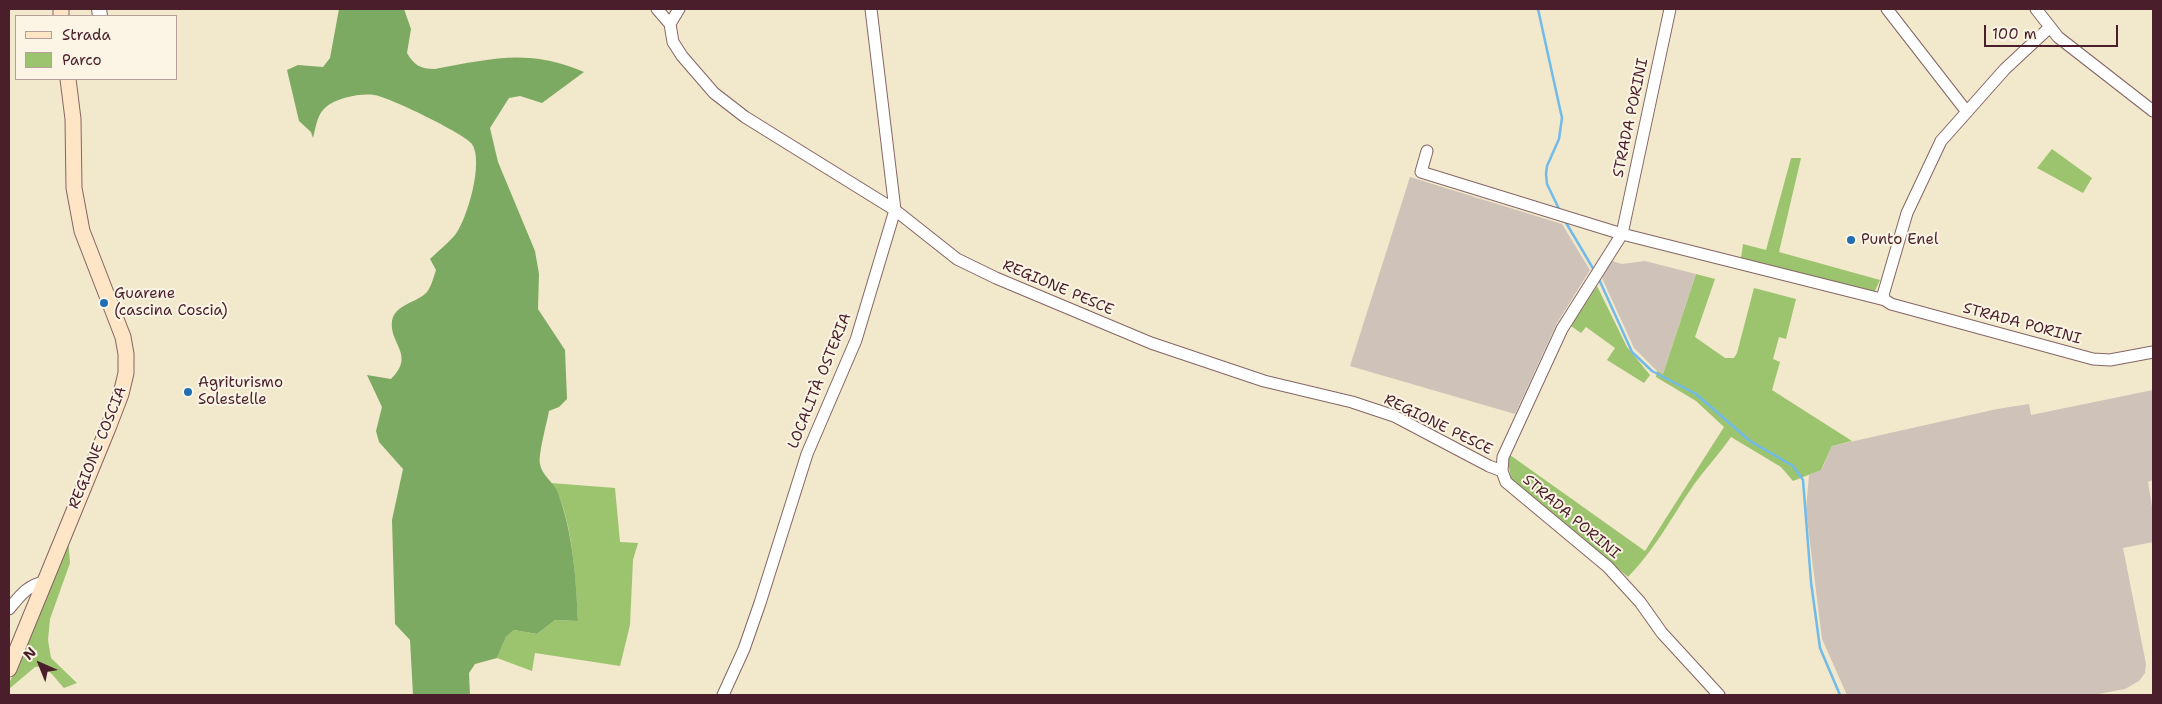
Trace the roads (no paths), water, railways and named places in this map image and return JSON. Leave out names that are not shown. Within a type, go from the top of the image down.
[{"type":"main road","name":"REGIONE COSCIA","points":[[9,669],[121,394],[126,373],[123,337],[82,231],[74,188],[73,118],[68,80]]},
{"type":"street","points":[[657,9],[670,24],[679,9]]},
{"type":"street","name":"LOCALITÀ OSTERIA","points":[[723,695],[744,649],[760,604],[807,454],[856,340],[895,210],[871,9]]},
{"type":"street","name":"STRADA PORINI","points":[[1670,9],[1622,234],[1562,329],[1503,457],[1502,470],[1506,482],[1608,567],[1629,589],[1662,633],[1720,695]]},
{"type":"street","points":[[1887,9],[1966,112]]},
{"type":"street","points":[[2036,9],[2049,28],[2153,112]]},
{"type":"street","name":"REGIONE PESCE","points":[[670,24],[673,42],[682,56],[714,93],[745,116],[895,210],[957,259],[1105,325],[1151,343],[1264,381],[1352,402],[1394,416],[1489,466],[1502,470]]},
{"type":"street","points":[[1885,300],[1882,295],[1906,212],[1941,141],[2005,69],[2049,28]]},
{"type":"street","name":"STRADA PORINI","points":[[1427,151],[1421,172],[1622,234],[1885,300],[1891,304],[2093,359],[2110,360],[2153,352]]},
{"type":"street","points":[[9,609],[24,590],[34,584],[45,582]]},
{"type":"waterway","points":[[1538,9],[1562,118],[1559,139],[1547,166],[1546,174],[1547,184],[1560,211]]},
{"type":"waterway","points":[[1565,221],[1594,270]]},
{"type":"waterway","points":[[1598,277],[1632,352],[1652,371],[1696,394],[1750,441],[1793,466],[1803,480],[1811,582],[1820,648],[1840,695]]},
{"type":"place","name":"Punto Enel","points":[[1851,240]]},
{"type":"place","name":"Guarene (cascina Coscia)","points":[[104,303]]},
{"type":"place","name":"Agriturismo Solestelle","points":[[188,392]]}]
